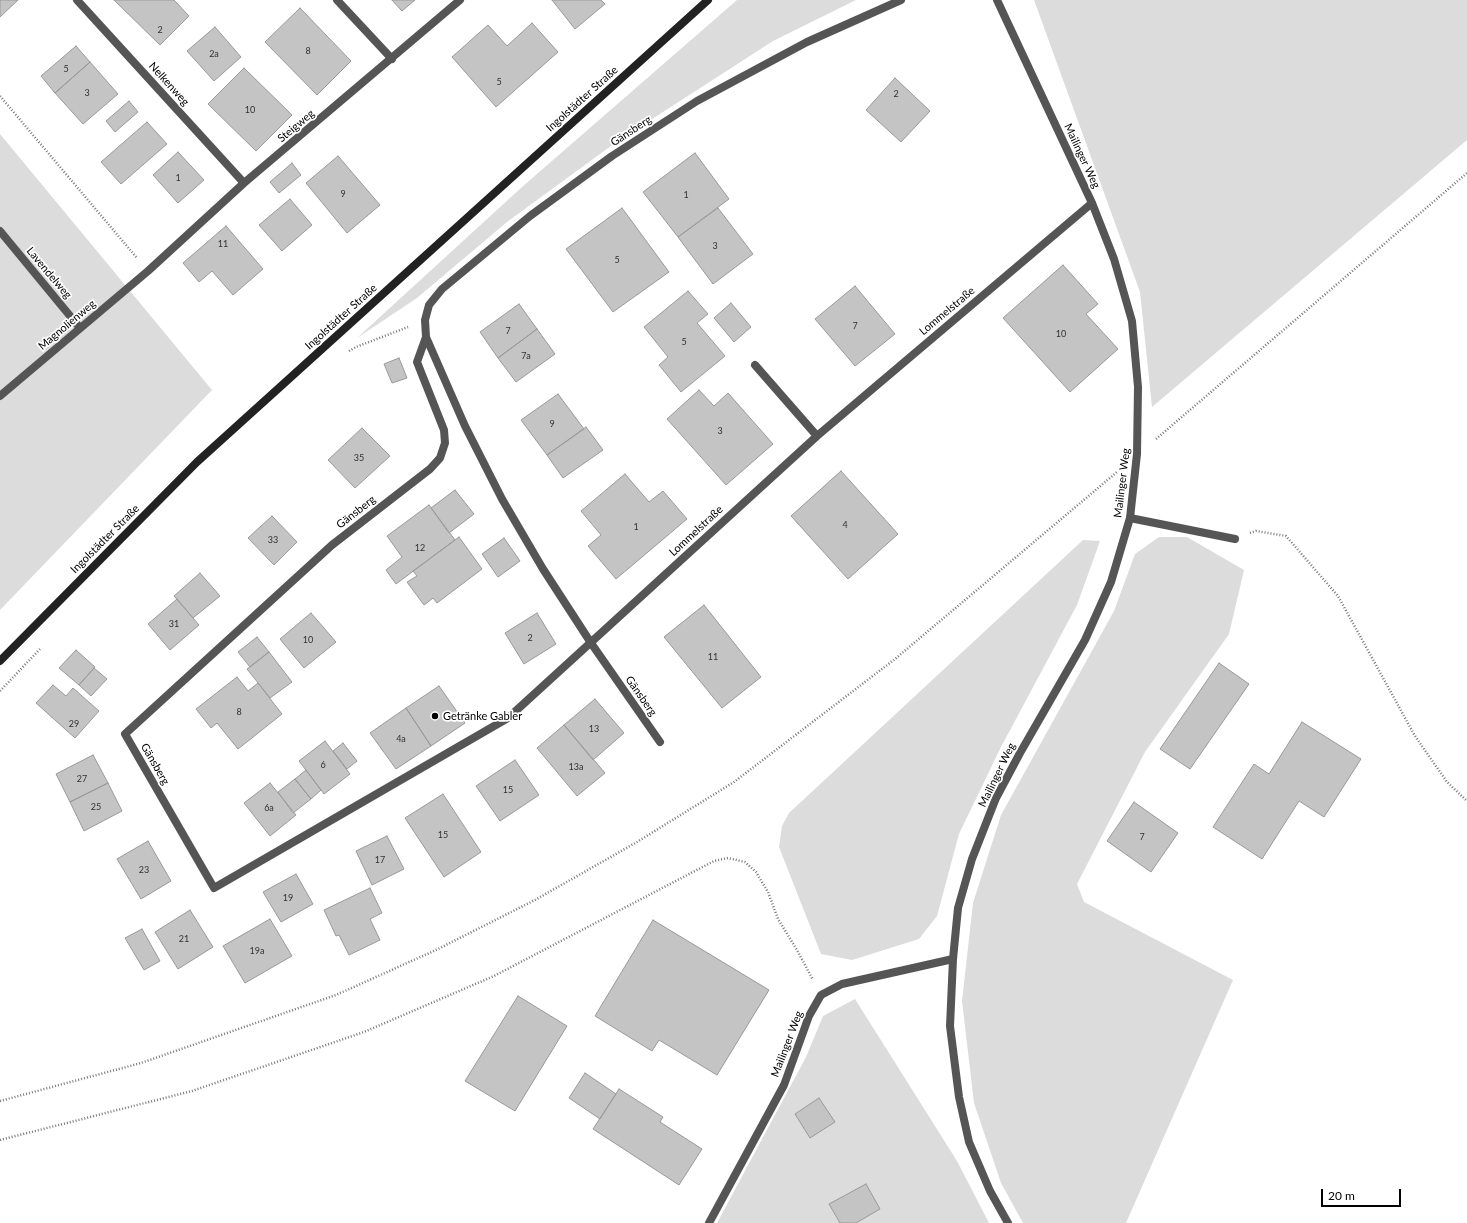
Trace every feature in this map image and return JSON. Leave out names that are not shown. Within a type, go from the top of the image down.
[{"type":"main road","name":"Ingolstädter Straße","points":[[0,661],[197,462],[708,0]]},
{"type":"street","name":"Nelkenweg","points":[[77,0],[244,183]]},
{"type":"street","points":[[337,0],[392,59]]},
{"type":"street","name":"Steigweg","points":[[148,271],[244,183],[460,0]]},
{"type":"street","name":"Gänsberg","points":[[660,742],[591,643],[543,569],[502,499],[465,426],[426,337],[425,320],[429,305],[442,289],[530,216],[612,156],[704,97],[807,42],[901,0]]},
{"type":"street","name":"Mailinger Weg","points":[[997,0],[1092,203],[1114,259],[1132,321],[1138,387],[1138,454],[1130,518],[1111,582],[1085,640],[1020,753],[994,805],[972,859],[958,908],[953,959],[950,1026],[959,1097],[969,1142],[990,1190],[1008,1223]]},
{"type":"street","name":"Lommelstraße","points":[[591,643],[817,436],[1092,203]]},
{"type":"street","name":"Lavendelweg","points":[[0,231],[80,328]]},
{"type":"street","name":"Magnolienweg","points":[[0,396],[148,271]]},
{"type":"street","name":"Gänsberg","points":[[426,337],[416,362],[444,430],[445,443],[440,458],[430,469],[332,545],[125,734],[214,888],[508,718],[591,643]]},
{"type":"street","points":[[755,365],[817,436]]},
{"type":"street","points":[[1130,518],[1235,539]]},
{"type":"street","points":[[821,995],[842,984],[953,959]]},
{"type":"street","name":"Mailinger Weg","points":[[709,1223],[784,1085],[809,1016],[821,995]]},
{"type":"path","points":[[0,96],[148,271]]},
{"type":"path","points":[[0,1101],[141,1063],[336,995],[436,950],[535,900],[637,842],[734,782],[895,659],[1467,173]]},
{"type":"path","points":[[344,354],[356,347],[425,320]]},
{"type":"path","points":[[1235,539],[1256,531],[1286,536],[1338,596],[1415,736],[1447,782],[1467,801]]},
{"type":"path","points":[[0,691],[44,645]]},
{"type":"path","points":[[0,1140],[192,1091],[364,1032],[494,976],[714,861],[728,858],[745,862],[756,872],[768,892],[778,919],[797,950],[821,995]]},
{"type":"shaded area","points":[[737,0],[856,0],[773,41],[615,143],[507,222],[417,298],[357,338],[522,187]]},
{"type":"shaded area","points":[[1034,0],[1467,0],[1467,140],[1152,407],[1140,292]]},
{"type":"shaded area","points":[[0,134],[212,390],[0,610]]},
{"type":"shaded area","points":[[1159,537],[1187,537],[1244,570],[1229,634],[1145,752],[1077,884],[1084,902],[1233,980],[1126,1223],[1023,1223],[1001,1183],[974,1103],[962,1001],[973,903],[1001,815],[1114,611],[1135,554]]},
{"type":"shaded area","points":[[1083,540],[1100,541],[1077,605],[1001,747],[959,834],[937,916],[919,939],[852,960],[821,954],[779,847],[782,826],[789,813]]},
{"type":"shaded area","points":[[855,999],[957,1161],[989,1223],[717,1223],[806,1057],[823,1016]]},
{"type":"building","points":[[0,0],[18,0],[0,17]]},
{"type":"building","points":[[114,0],[174,0],[189,16],[160,45]]},
{"type":"building","points":[[392,0],[415,0],[402,11]]},
{"type":"building","points":[[552,0],[601,0],[605,4],[575,29]]},
{"type":"building","points":[[300,8],[351,61],[317,95],[265,42]]},
{"type":"building","points":[[532,23],[558,52],[496,107],[452,57],[488,25],[507,46]]},
{"type":"building","points":[[215,27],[241,57],[214,81],[187,51]]},
{"type":"building","points":[[76,46],[90,62],[55,93],[41,76]]},
{"type":"building","points":[[90,62],[118,94],[83,124],[55,93]]},
{"type":"building","points":[[244,68],[292,115],[256,151],[208,104]]},
{"type":"building","points":[[895,78],[930,111],[901,142],[866,110]]},
{"type":"building","points":[[129,101],[138,112],[115,132],[106,121]]},
{"type":"building","points":[[147,122],[167,144],[121,184],[101,162]]},
{"type":"building","points":[[178,152],[204,180],[178,203],[153,175]]},
{"type":"building","points":[[695,153],[729,199],[678,237],[643,192]]},
{"type":"building","points":[[338,156],[380,205],[347,233],[306,183]]},
{"type":"building","points":[[292,163],[301,175],[279,193],[270,182]]},
{"type":"building","points":[[290,199],[312,225],[282,251],[259,225]]},
{"type":"building","points":[[622,208],[669,272],[613,312],[566,249]]},
{"type":"building","points":[[718,208],[753,254],[713,284],[678,237]]},
{"type":"building","points":[[226,226],[263,269],[233,295],[212,271],[199,282],[183,263]]},
{"type":"building","points":[[1063,265],[1098,304],[1086,314],[1118,349],[1070,392],[1003,318]]},
{"type":"building","points":[[855,286],[895,334],[855,366],[815,319]]},
{"type":"building","points":[[688,291],[708,314],[697,323],[725,356],[681,392],[659,365],[668,357],[644,327]]},
{"type":"building","points":[[731,303],[751,327],[734,342],[714,318]]},
{"type":"building","points":[[519,304],[537,329],[498,358],[480,332]]},
{"type":"building","points":[[537,329],[555,354],[516,382],[498,358]]},
{"type":"building","points":[[399,358],[407,378],[392,383],[384,364]]},
{"type":"building","points":[[699,390],[714,406],[728,393],[773,444],[726,485],[667,419]]},
{"type":"building","points":[[558,394],[584,429],[547,455],[521,420]]},
{"type":"building","points":[[586,427],[603,450],[563,478],[547,455]]},
{"type":"building","points":[[362,428],[390,456],[355,488],[328,460]]},
{"type":"building","points":[[841,471],[898,534],[848,579],[791,516]]},
{"type":"building","points":[[625,474],[649,502],[663,491],[687,519],[616,579],[588,546],[601,535],[581,511]]},
{"type":"building","points":[[455,490],[474,514],[449,533],[431,508]]},
{"type":"building","points":[[429,505],[455,540],[396,584],[386,570],[402,557],[387,536]]},
{"type":"building","points":[[272,516],[297,542],[274,565],[248,538]]},
{"type":"building","points":[[459,537],[482,569],[437,603],[433,598],[424,605],[407,582],[417,576],[413,571]]},
{"type":"building","points":[[504,538],[520,561],[498,577],[482,554]]},
{"type":"building","points":[[200,573],[220,596],[193,618],[174,596]]},
{"type":"building","points":[[177,599],[199,625],[170,650],[148,624]]},
{"type":"building","points":[[704,605],[761,677],[722,708],[664,637]]},
{"type":"building","points":[[311,613],[336,642],[304,668],[280,639]]},
{"type":"building","points":[[537,613],[556,644],[524,664],[505,633]]},
{"type":"building","points":[[257,637],[269,652],[250,667],[238,652]]},
{"type":"building","points":[[76,650],[95,667],[79,685],[59,668]]},
{"type":"building","points":[[269,652],[292,682],[270,698],[247,669]]},
{"type":"building","points":[[1219,663],[1249,684],[1190,769],[1160,749]]},
{"type":"building","points":[[94,668],[107,679],[91,696],[79,685]]},
{"type":"building","points":[[237,677],[248,691],[258,683],[282,714],[238,749],[217,723],[211,728],[196,709]]},
{"type":"building","points":[[53,685],[66,696],[73,688],[99,711],[75,738],[36,703]]},
{"type":"building","name":"Getränke Gabler","points":[[439,686],[465,723],[431,746],[406,708]]},
{"type":"building","points":[[595,699],[624,733],[593,760],[564,725]]},
{"type":"building","points":[[406,708],[431,746],[396,769],[370,733]]},
{"type":"building","points":[[1302,722],[1361,759],[1324,817],[1299,801],[1262,859],[1213,827],[1254,764],[1269,774]]},
{"type":"building","points":[[564,725],[605,773],[577,796],[537,748]]},
{"type":"building","points":[[325,741],[350,774],[324,794],[299,761]]},
{"type":"building","points":[[343,743],[357,761],[347,769],[333,751]]},
{"type":"building","points":[[93,755],[108,783],[70,802],[56,774]]},
{"type":"building","points":[[515,760],[539,795],[500,821],[476,786]]},
{"type":"building","points":[[306,770],[321,790],[311,799],[295,779]]},
{"type":"building","points":[[295,779],[311,799],[293,813],[278,792]]},
{"type":"building","points":[[108,783],[122,811],[84,831],[70,802]]},
{"type":"building","points":[[270,783],[296,815],[270,836],[244,803]]},
{"type":"building","points":[[443,794],[481,852],[444,877],[405,818]]},
{"type":"building","points":[[1134,802],[1178,833],[1151,872],[1107,841]]},
{"type":"building","points":[[387,836],[404,869],[372,885],[356,851]]},
{"type":"building","points":[[148,841],[171,881],[141,899],[117,859]]},
{"type":"building","points":[[296,874],[313,904],[281,922],[263,892]]},
{"type":"building","points":[[370,888],[382,913],[370,919],[380,940],[349,955],[339,935],[336,936],[324,910]]},
{"type":"building","points":[[190,910],[213,947],[178,969],[155,932]]},
{"type":"building","points":[[270,919],[292,956],[245,983],[223,946]]},
{"type":"building","points":[[653,920],[769,990],[717,1075],[659,1040],[652,1051],[595,1016]]},
{"type":"building","points":[[142,929],[160,961],[144,970],[125,938]]},
{"type":"building","points":[[518,996],[567,1026],[515,1111],[465,1081]]},
{"type":"building","points":[[585,1073],[616,1094],[600,1119],[569,1098]]},
{"type":"building","points":[[619,1089],[663,1117],[660,1122],[702,1149],[679,1185],[593,1129]]},
{"type":"building","points":[[819,1098],[835,1122],[810,1138],[795,1114]]},
{"type":"building","points":[[866,1184],[880,1209],[856,1223],[840,1223],[829,1204]]},
{"type":"place","name":"Getränke Gabler","points":[[435,716]]}]
